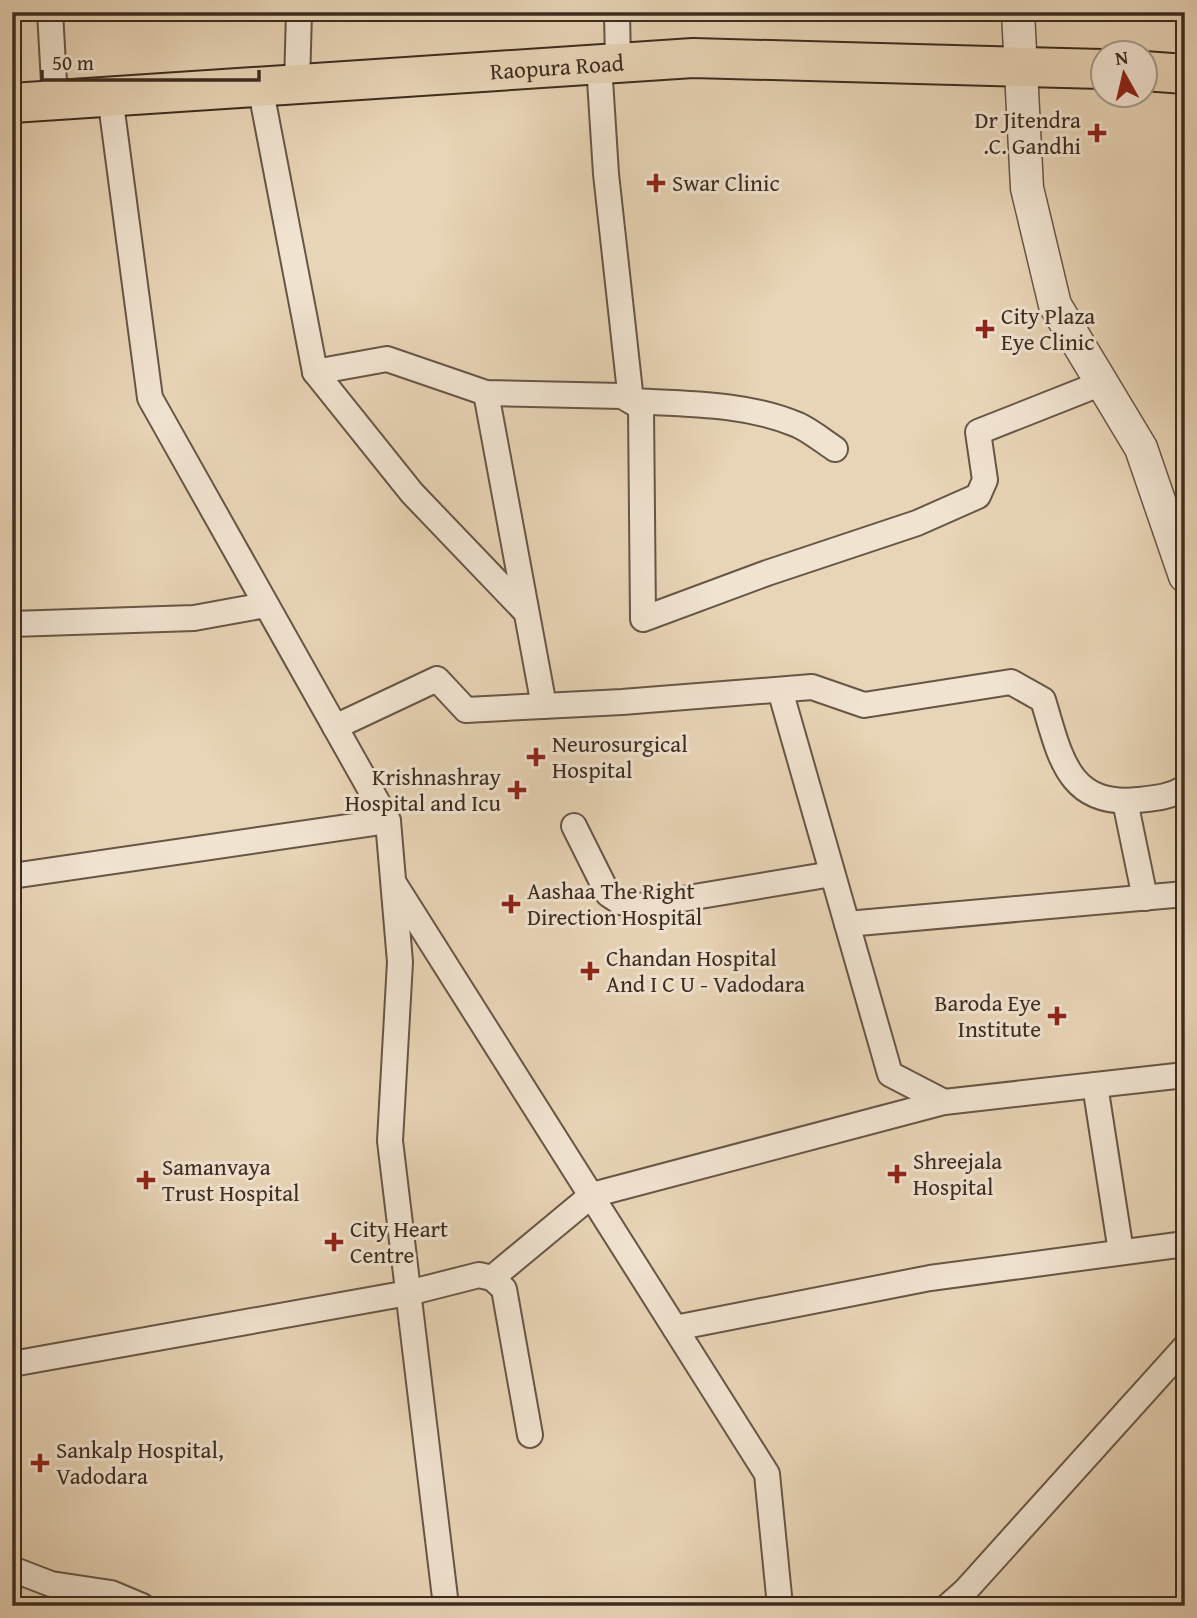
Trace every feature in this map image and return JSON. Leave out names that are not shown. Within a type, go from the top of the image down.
[{"type":"main road","name":"Raopura Road","points":[[12,103],[692,58],[1088,68]]},
{"type":"main road","points":[[1158,72],[1185,74]]},
{"type":"street","points":[[50,12],[55,100]]},
{"type":"street","points":[[297,84],[299,12]]},
{"type":"street","points":[[617,12],[608,63],[606,174],[631,401]]},
{"type":"street","points":[[1018,12],[1027,188],[1055,305],[1141,449],[1185,576]]},
{"type":"street","points":[[260,86],[315,372],[412,493],[526,612]]},
{"type":"street","points":[[110,96],[149,398],[388,821],[400,962],[390,1141],[446,1606]]},
{"type":"street","points":[[315,372],[387,359],[486,393],[622,396],[641,407],[643,619],[767,573],[917,523],[978,496],[985,480],[978,432],[1102,383]]},
{"type":"street","points":[[486,393],[544,706]]},
{"type":"street","points":[[631,401],[718,406],[759,413],[800,426],[835,449]]},
{"type":"street","points":[[12,624],[194,618],[266,605]]},
{"type":"street","points":[[335,727],[437,679],[466,710],[812,687],[864,705],[1011,682],[1043,700],[1064,768],[1097,799],[1125,801],[1172,796],[1185,788]]},
{"type":"street","points":[[780,690],[890,1074],[944,1102]]},
{"type":"street","points":[[1125,801],[1145,898]]},
{"type":"street","points":[[12,876],[388,821]]},
{"type":"street","points":[[574,827],[608,894],[620,902],[640,906],[832,874]]},
{"type":"street","points":[[393,882],[767,1474],[780,1606]]},
{"type":"street","points":[[846,924],[1185,894]]},
{"type":"street","points":[[492,1278],[592,1195],[944,1102],[1185,1075]]},
{"type":"street","points":[[1095,1085],[1121,1252]]},
{"type":"street","points":[[676,1328],[930,1278],[1185,1244]]},
{"type":"street","points":[[12,1364],[408,1293],[479,1275],[492,1278],[504,1289],[530,1435]]},
{"type":"street","points":[[948,1606],[965,1591],[1185,1347]]},
{"type":"street","points":[[12,1569],[51,1595],[111,1593],[142,1606]]},
{"type":"place","name":"Dr Jitendra .C. Gandhi","points":[[1097,133]]},
{"type":"place","name":"Swar Clinic","points":[[656,183]]},
{"type":"place","name":"City Plaza Eye Clinic","points":[[985,329]]},
{"type":"place","name":"Neurosurgical Hospital","points":[[536,757]]},
{"type":"place","name":"Krishnashray Hospital and Icu","points":[[517,790]]},
{"type":"place","name":"Aashaa The Right Direction Hospital","points":[[511,904]]},
{"type":"place","name":"Chandan Hospital And I C U - Vadodara","points":[[590,971]]},
{"type":"place","name":"Baroda Eye Institute","points":[[1057,1016]]},
{"type":"place","name":"Shreejala Hospital","points":[[897,1174]]},
{"type":"place","name":"Samanvaya Trust Hospital","points":[[146,1180]]},
{"type":"place","name":"City Heart Centre","points":[[334,1242]]},
{"type":"place","name":"Sankalp Hospital, Vadodara","points":[[40,1463]]}]
